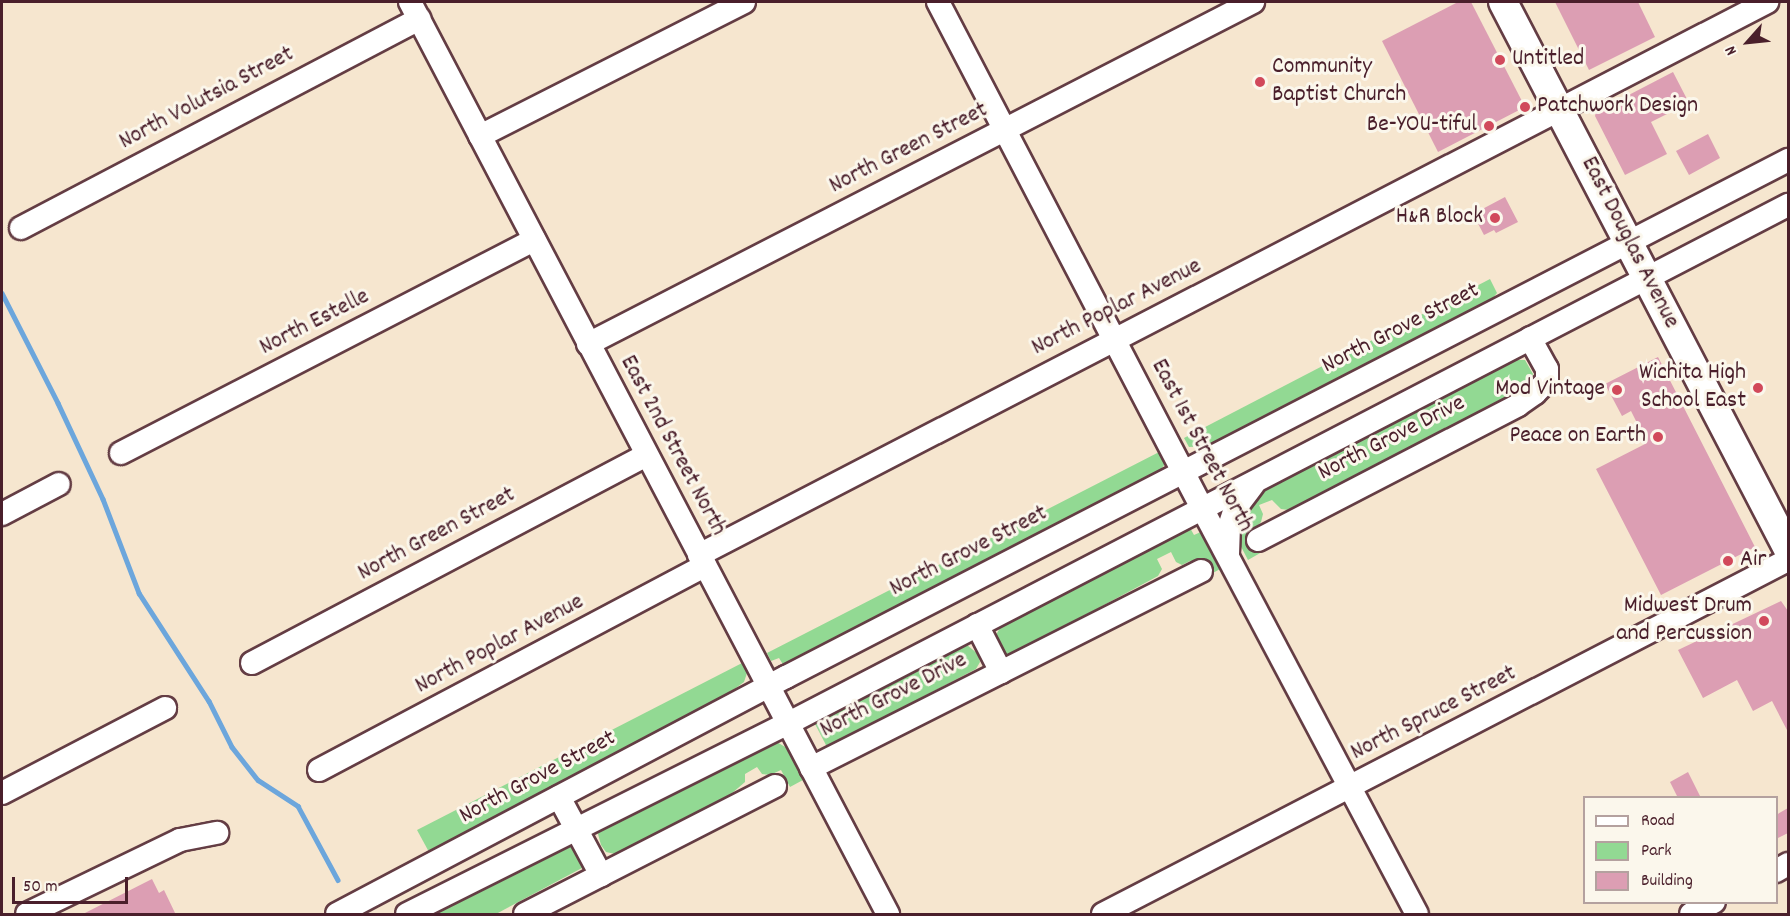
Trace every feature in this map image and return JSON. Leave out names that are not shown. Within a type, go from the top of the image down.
[{"type":"main road","name":"East Douglas Avenue","points":[[1503,2],[1788,549]]},
{"type":"street","points":[[480,136],[744,2]]},
{"type":"street","name":"East 1st Street North","points":[[938,2],[1417,915]]},
{"type":"street","name":"North Green Street","points":[[588,344],[1253,2]]},
{"type":"street","name":"North Poplar Avenue","points":[[319,770],[1114,339],[1767,2]]},
{"type":"street","name":"East 2nd Street North","points":[[414,10],[888,915]]},
{"type":"street","name":"North Volutsia Street","points":[[21,228],[414,10]]},
{"type":"street","name":"North Grove Street","points":[[337,915],[768,687],[1788,160]]},
{"type":"street","points":[[407,915],[576,828],[788,724],[1788,206]]},
{"type":"street","name":"North Estelle","points":[[121,453],[534,240]]},
{"type":"street","name":"North Grove Drive","points":[[1258,540],[1518,405],[1546,381],[1547,369],[1530,338]]},
{"type":"street","name":"North Green Street","points":[[252,663],[647,455]]},
{"type":"street","points":[[1228,556],[1229,527],[1237,505],[1262,477]]},
{"type":"street","points":[[2,514],[59,484]]},
{"type":"street","name":"North Spruce Street","points":[[1102,915],[1788,560]]},
{"type":"street","name":"North Grove Drive","points":[[811,768],[1201,571]]},
{"type":"street","name":"North Grove Drive","points":[[977,625],[1001,672]]},
{"type":"street","points":[[2,793],[165,708]]},
{"type":"street","points":[[525,915],[775,786]]},
{"type":"street","points":[[560,797],[601,875]]},
{"type":"street","points":[[27,915],[180,840],[217,833]]},
{"type":"street","points":[[1691,915],[1712,904]]},
{"type":"green space","points":[[1490,279],[1497,293],[1492,299],[1206,446],[1189,447],[1184,438]]},
{"type":"green space","points":[[1517,360],[1525,360],[1533,374],[1529,384],[1517,393],[1289,510],[1281,509],[1272,500],[1259,505],[1263,514],[1261,522],[1252,532],[1262,552],[1248,560],[1236,537],[1243,510],[1262,491]]},
{"type":"green space","points":[[1165,449],[1168,460],[1158,473],[784,666],[779,658],[771,661],[767,653]]},
{"type":"green space","points":[[1189,526],[1194,535],[1203,531],[1222,568],[1200,580],[1190,561],[1182,565],[1176,562],[1171,552],[1157,559],[1162,569],[1158,576],[1011,655],[1002,653],[994,638],[1003,623]]},
{"type":"green space","points":[[967,645],[978,654],[980,662],[976,669],[827,747],[813,720],[956,647]]},
{"type":"green space","points":[[746,661],[747,673],[744,682],[729,693],[429,852],[417,830]]},
{"type":"green space","points":[[775,741],[787,748],[803,780],[790,787],[781,770],[770,775],[762,774],[757,767],[745,774],[745,782],[731,794],[615,854],[606,852],[601,845],[598,834],[600,826]]},
{"type":"green space","points":[[564,844],[575,847],[583,862],[582,868],[496,914],[424,914]]},
{"type":"building","points":[[1458,2],[1471,2],[1525,107],[1438,152],[1382,41]]},
{"type":"building","points":[[1555,2],[1638,2],[1655,37],[1589,70]]},
{"type":"building","points":[[1673,72],[1689,103],[1651,122],[1667,154],[1625,175],[1595,116],[1596,112]]},
{"type":"building","points":[[1708,134],[1720,158],[1689,175],[1676,151]]},
{"type":"building","name":"H&R Block","points":[[1505,197],[1518,222],[1496,233],[1494,230],[1484,235],[1473,214]]},
{"type":"building","points":[[1658,357],[1755,547],[1661,595],[1596,469],[1647,443],[1631,411],[1622,416],[1605,384]]},
{"type":"building","points":[[1781,601],[1788,611],[1788,732],[1772,701],[1753,711],[1737,680],[1703,698],[1678,650]]},
{"type":"building","points":[[1688,772],[1700,796],[1677,796],[1670,782]]},
{"type":"building","points":[[1788,808],[1788,833],[1778,838],[1778,814]]},
{"type":"building","points":[[152,879],[159,893],[164,890],[176,915],[81,915]]},
{"type":"waterway","points":[[2,293],[58,403],[103,499],[139,593],[209,701],[232,747],[258,780],[298,806],[338,880]]},
{"type":"place","name":"Untitled","points":[[1500,60]]},
{"type":"place","name":"Community Baptist Church","points":[[1260,82]]},
{"type":"place","name":"Patchwork Design","points":[[1525,107]]},
{"type":"place","name":"Be-YOU-tiful","points":[[1489,126]]},
{"type":"place","name":"H&R Block","points":[[1495,218]]},
{"type":"place","name":"Wichita High School East","points":[[1758,388]]},
{"type":"place","name":"Mod Vintage","points":[[1617,390]]},
{"type":"place","name":"Peace on Earth","points":[[1658,437]]},
{"type":"place","name":"Air","points":[[1728,561]]},
{"type":"place","name":"Midwest Drum and Percussion","points":[[1764,621]]}]
